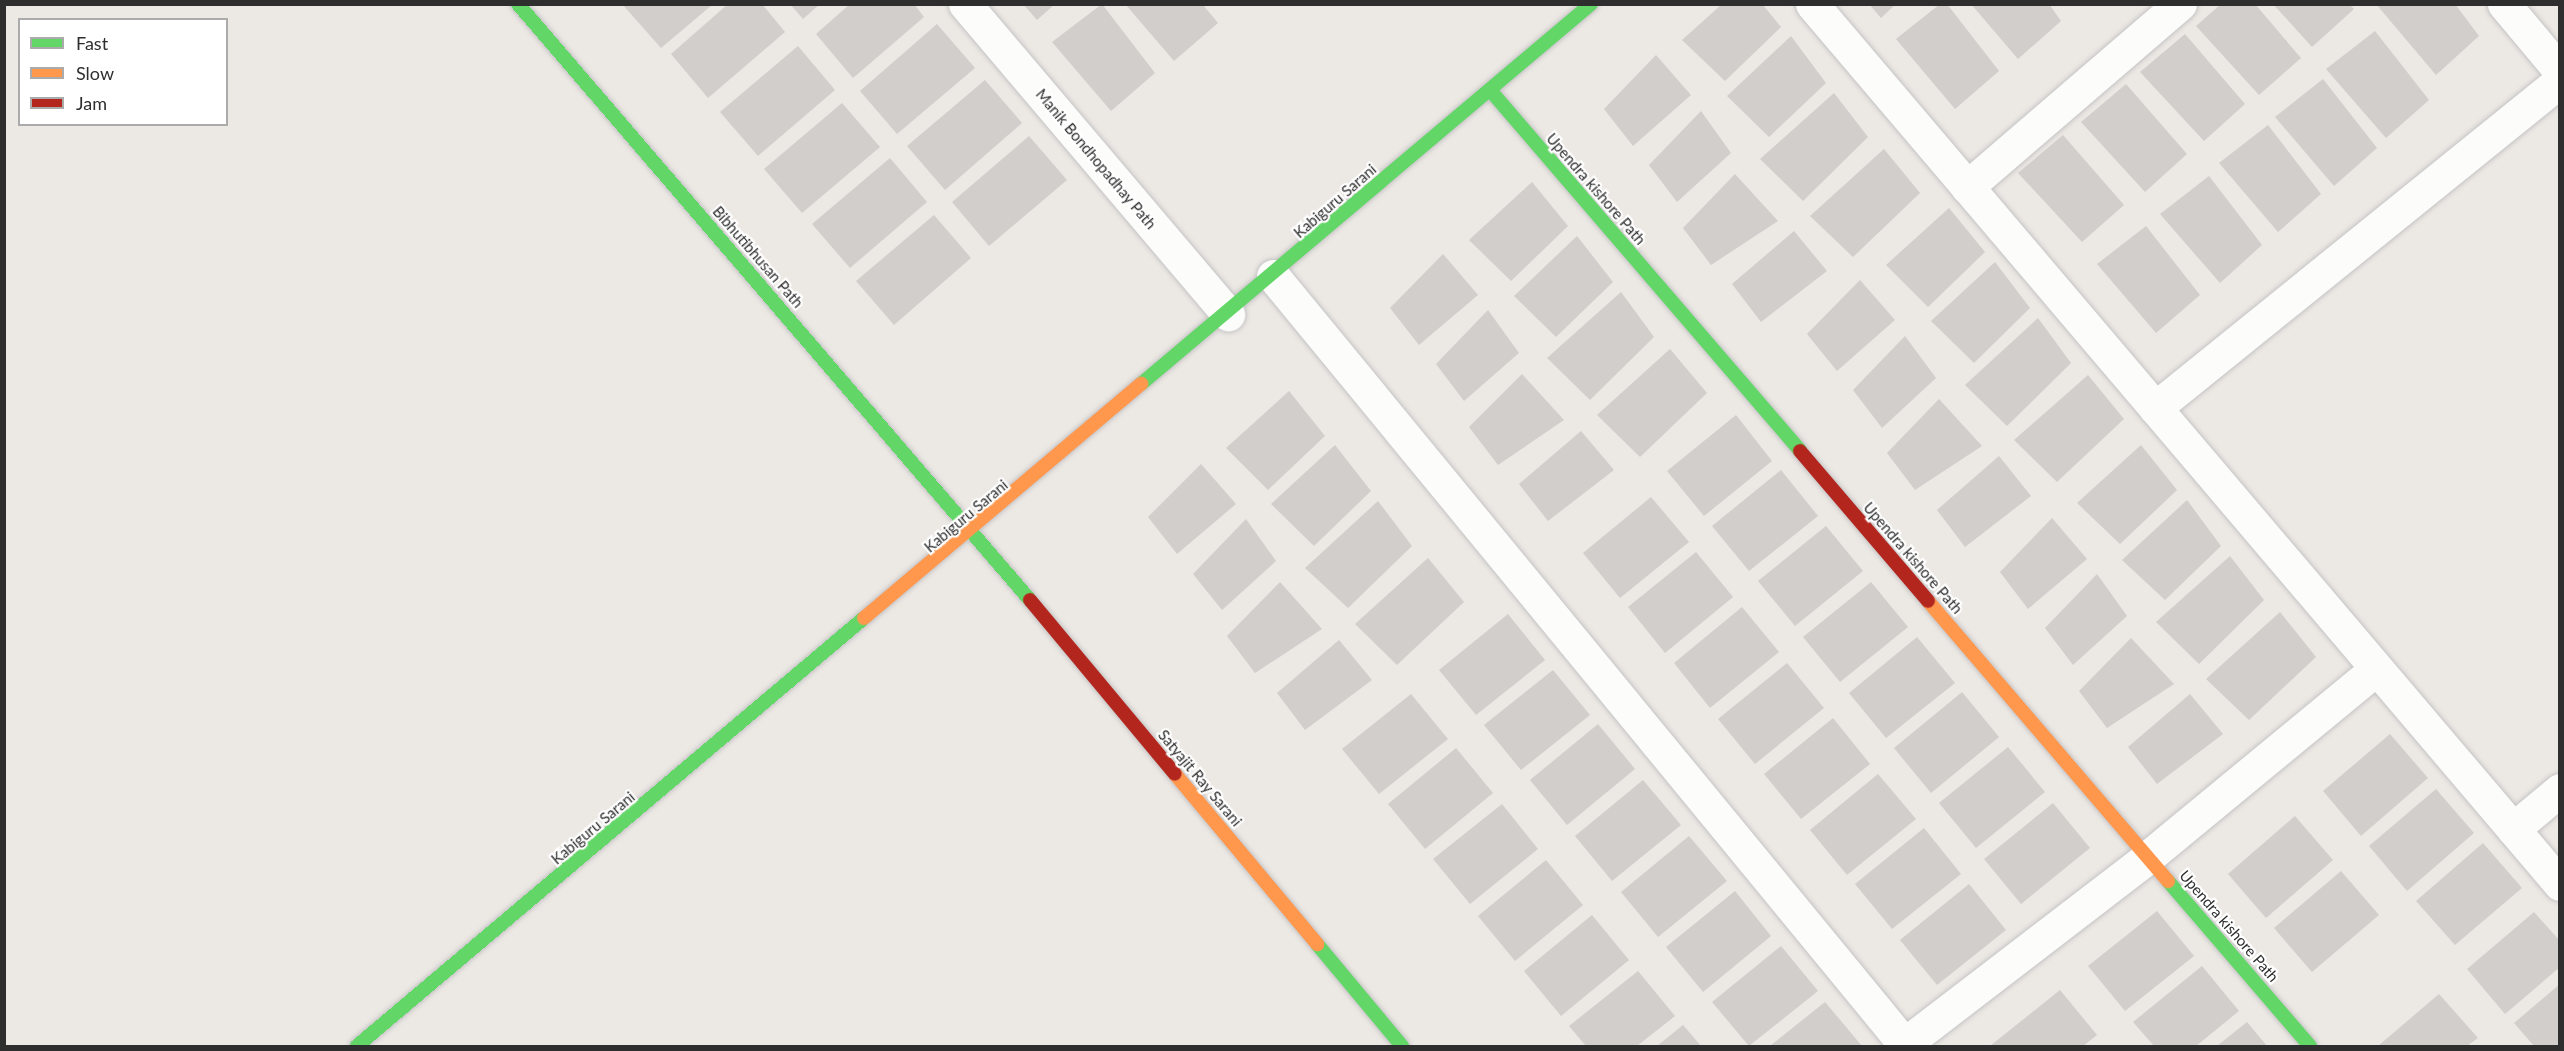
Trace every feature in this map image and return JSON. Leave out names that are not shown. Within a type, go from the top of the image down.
[{"type":"street","name":"Bibhutibhusan Path","points":[[518,4],[973,532]]},
{"type":"street","name":"Manik Bondhopadhay Path","points":[[965,4],[1228,314]]},
{"type":"street","name":"Kabiguru Sarani","points":[[357,1047],[973,532],[1591,4]]},
{"type":"street","points":[[1812,4],[2559,884]]},
{"type":"street","points":[[1967,187],[2180,4]]},
{"type":"street","points":[[2504,4],[2559,71]]},
{"type":"street","points":[[2155,408],[2559,81]]},
{"type":"street","name":"Upendra kishore Path","points":[[1490,90],[2310,1047]]},
{"type":"street","points":[[1273,276],[1904,1046],[2148,857],[2376,669]]},
{"type":"street","name":"Satyajit Ray Sarani","points":[[973,532],[1402,1047]]},
{"type":"street","points":[[2513,829],[2559,790]]},
{"type":"building","points":[[728,4],[762,4],[785,32],[708,98],[671,54]]},
{"type":"building","points":[[790,4],[820,4],[803,19]]},
{"type":"building","points":[[850,4],[914,4],[924,17],[853,78],[816,34]]},
{"type":"building","points":[[1023,4],[1055,4],[1037,20]]},
{"type":"building","points":[[1102,4],[1155,73],[1111,111],[1052,42]]},
{"type":"building","points":[[1869,4],[1896,4],[1881,18]]},
{"type":"building","points":[[1940,4],[1947,4],[1999,71],[1955,109],[1896,39]]},
{"type":"building","points":[[1971,4],[2049,4],[2061,21],[2018,59]]},
{"type":"building","points":[[2221,4],[2255,4],[2301,58],[2259,95],[2196,26]]},
{"type":"building","points":[[2273,4],[2349,4],[2354,9],[2312,47]]},
{"type":"building","points":[[2376,4],[2455,4],[2479,36],[2436,75]]},
{"type":"building","points":[[623,5],[712,5],[661,48]]},
{"type":"building","points":[[1126,5],[1203,5],[1218,23],[1174,61]]},
{"type":"building","points":[[1721,5],[1763,5],[1781,27],[1725,81],[1682,40]]},
{"type":"building","points":[[937,24],[975,68],[897,134],[860,91]]},
{"type":"building","points":[[2375,31],[2429,100],[2386,138],[2326,69]]},
{"type":"building","points":[[2185,34],[2245,104],[2204,141],[2140,72]]},
{"type":"building","points":[[1791,36],[1826,83],[1769,137],[1727,96]]},
{"type":"building","points":[[798,46],[835,90],[758,156],[720,112]]},
{"type":"building","points":[[1656,55],[1691,95],[1633,146],[1604,109]]},
{"type":"building","points":[[2323,79],[2377,148],[2334,186],[2275,117]]},
{"type":"building","points":[[985,80],[1022,123],[945,190],[907,146]]},
{"type":"building","points":[[2126,84],[2187,154],[2145,192],[2081,122]]},
{"type":"building","points":[[1834,93],[1868,137],[1803,201],[1760,159]]},
{"type":"building","points":[[842,103],[880,147],[802,213],[764,169]]},
{"type":"building","points":[[1701,111],[1731,153],[1677,202],[1649,165]]},
{"type":"building","points":[[2268,125],[2321,194],[2278,232],[2219,163]]},
{"type":"building","points":[[2063,135],[2124,205],[2082,242],[2018,173]]},
{"type":"building","points":[[1029,136],[1067,180],[989,246],[952,202]]},
{"type":"building","points":[[1884,149],[1920,193],[1853,257],[1810,216]]},
{"type":"building","points":[[890,158],[927,202],[850,268],[812,224]]},
{"type":"building","points":[[1735,174],[1778,221],[1711,265],[1683,228]]},
{"type":"building","points":[[2209,176],[2262,245],[2220,283],[2160,214]]},
{"type":"building","points":[[1532,182],[1568,226],[1511,281],[1469,240]]},
{"type":"building","points":[[1949,208],[1985,252],[1928,307],[1886,265]]},
{"type":"building","points":[[934,215],[971,258],[894,325],[856,281]]},
{"type":"building","points":[[2146,226],[2200,295],[2156,333],[2097,264]]},
{"type":"building","points":[[1794,231],[1827,271],[1761,322],[1732,284]]},
{"type":"building","points":[[1577,236],[1613,282],[1556,337],[1514,296]]},
{"type":"building","points":[[1443,254],[1478,295],[1419,345],[1390,308]]},
{"type":"building","points":[[1995,262],[2030,308],[1974,363],[1931,321]]},
{"type":"building","points":[[1860,280],[1895,320],[1837,371],[1807,334]]},
{"type":"building","points":[[1621,292],[1654,337],[1590,400],[1547,358]]},
{"type":"building","points":[[1488,310],[1519,353],[1464,401],[1436,364]]},
{"type":"building","points":[[2038,318],[2071,363],[2007,426],[1965,385]]},
{"type":"building","points":[[1905,336],[1936,378],[1882,428],[1853,390]]},
{"type":"building","points":[[1670,349],[1707,393],[1640,457],[1597,415]]},
{"type":"building","points":[[1522,374],[1564,420],[1498,465],[1469,427]]},
{"type":"building","points":[[2088,375],[2124,419],[2057,482],[2014,440]]},
{"type":"building","points":[[1289,391],[1325,436],[1268,490],[1226,448]]},
{"type":"building","points":[[1939,399],[1982,446],[1915,490],[1887,453]]},
{"type":"building","points":[[1736,415],[1772,461],[1704,516],[1667,471]]},
{"type":"building","points":[[1581,431],[1614,470],[1548,521],[1519,484]]},
{"type":"building","points":[[1335,445],[1371,491],[1314,546],[1271,504]]},
{"type":"building","points":[[2141,445],[2177,490],[2120,544],[2077,503]]},
{"type":"building","points":[[1999,456],[2031,496],[1965,547],[1937,510]]},
{"type":"building","points":[[1201,464],[1236,504],[1177,554],[1148,517]]},
{"type":"building","points":[[1781,470],[1818,516],[1749,571],[1712,526]]},
{"type":"building","points":[[1651,497],[1689,542],[1620,598],[1583,553]]},
{"type":"building","points":[[2187,500],[2221,546],[2165,600],[2122,560]]},
{"type":"building","points":[[1378,501],[1412,546],[1348,608],[1305,568]]},
{"type":"building","points":[[2052,518],[2087,559],[2028,609],[2000,572]]},
{"type":"building","points":[[1246,519],[1276,561],[1222,610],[1193,574]]},
{"type":"building","points":[[1826,526],[1863,571],[1795,626],[1758,581]]},
{"type":"building","points":[[1696,552],[1733,597],[1665,653],[1628,607]]},
{"type":"building","points":[[2230,556],[2264,600],[2199,664],[2156,622]]},
{"type":"building","points":[[1428,558],[1464,602],[1397,665],[1355,624]]},
{"type":"building","points":[[2097,574],[2127,616],[2073,665],[2045,628]]},
{"type":"building","points":[[1280,582],[1322,629],[1255,673],[1227,636]]},
{"type":"building","points":[[1871,582],[1908,627],[1840,682],[1803,637]]},
{"type":"building","points":[[1742,607],[1779,652],[1710,708],[1674,663]]},
{"type":"building","points":[[2280,612],[2316,657],[2249,720],[2206,679]]},
{"type":"building","points":[[1508,614],[1545,660],[1476,715],[1439,670]]},
{"type":"building","points":[[1917,637],[1955,683],[1886,738],[1849,693]]},
{"type":"building","points":[[2131,638],[2174,684],[2107,728],[2079,691]]},
{"type":"building","points":[[1339,640],[1372,680],[1305,730],[1277,693]]},
{"type":"building","points":[[1787,663],[1824,708],[1755,764],[1718,719]]},
{"type":"building","points":[[1553,670],[1590,715],[1521,770],[1484,725]]},
{"type":"building","points":[[1962,692],[1999,737],[1931,793],[1894,748]]},
{"type":"building","points":[[1411,694],[1448,739],[1379,794],[1342,749]]},
{"type":"building","points":[[2190,694],[2223,734],[2157,784],[2128,747]]},
{"type":"building","points":[[1833,718],[1870,764],[1801,819],[1764,774]]},
{"type":"building","points":[[1598,724],[1635,769],[1567,825],[1530,780]]},
{"type":"building","points":[[2390,734],[2428,778],[2361,836],[2323,791]]},
{"type":"building","points":[[2008,747],[2045,792],[1976,848],[1939,803]]},
{"type":"building","points":[[1456,748],[1493,793],[1425,849],[1388,804]]},
{"type":"building","points":[[1878,774],[1916,819],[1847,875],[1810,830]]},
{"type":"building","points":[[1643,780],[1681,825],[1612,881],[1575,836]]},
{"type":"building","points":[[2436,789],[2474,833],[2407,891],[2369,846]]},
{"type":"building","points":[[2053,803],[2090,848],[2021,904],[1984,859]]},
{"type":"building","points":[[1502,804],[1538,849],[1470,904],[1433,859]]},
{"type":"building","points":[[2295,816],[2333,860],[2266,918],[2228,874]]},
{"type":"building","points":[[1924,828],[1961,874],[1892,929],[1855,884]]},
{"type":"building","points":[[1689,836],[1727,881],[1658,937],[1621,892]]},
{"type":"building","points":[[2483,843],[2522,888],[2455,945],[2416,901]]},
{"type":"building","points":[[1546,860],[1583,905],[1515,961],[1478,916]]},
{"type":"building","points":[[2341,871],[2379,915],[2312,972],[2274,928]]},
{"type":"building","points":[[1969,884],[2006,930],[1937,985],[1900,940]]},
{"type":"building","points":[[1735,891],[1771,936],[1703,992],[1666,947]]},
{"type":"building","points":[[2157,911],[2194,956],[2125,1011],[2088,966]]},
{"type":"building","points":[[2534,912],[2560,941],[2560,967],[2505,1014],[2467,969]]},
{"type":"building","points":[[1592,915],[1629,960],[1561,1016],[1524,971]]},
{"type":"building","points":[[1781,946],[1818,991],[1749,1046],[1712,1002]]},
{"type":"building","points":[[2202,966],[2239,1011],[2196,1046],[2154,1046],[2133,1022]]},
{"type":"building","points":[[1638,971],[1675,1016],[1637,1046],[1586,1046],[1569,1026]]},
{"type":"building","points":[[2560,984],[2560,1046],[2534,1046],[2514,1023]]},
{"type":"building","points":[[2060,990],[2097,1035],[2083,1046],[1990,1046]]},
{"type":"building","points":[[2439,994],[2478,1038],[2467,1046],[2378,1046]]},
{"type":"building","points":[[1825,1002],[1862,1046],[1770,1046]]},
{"type":"building","points":[[2247,1022],[2267,1046],[2217,1046]]},
{"type":"building","points":[[1683,1025],[1701,1046],[1657,1046]]},
{"type":"traffic: fast","points":[[518,4],[1030,600]]},
{"type":"traffic: fast","points":[[1141,384],[1591,4]]},
{"type":"traffic: fast","points":[[1490,90],[1800,451]]},
{"type":"traffic: fast","points":[[357,1046],[864,618]]},
{"type":"traffic: fast","points":[[2168,881],[2310,1046]]},
{"type":"traffic: fast","points":[[1317,944],[1402,1046]]},
{"type":"traffic: slow","points":[[864,618],[1141,384]]},
{"type":"traffic: slow","points":[[1928,601],[2168,881]]},
{"type":"traffic: slow","points":[[1175,774],[1317,944]]},
{"type":"traffic: jam","points":[[1800,451],[1928,601]]},
{"type":"traffic: jam","points":[[1030,600],[1175,774]]}]
